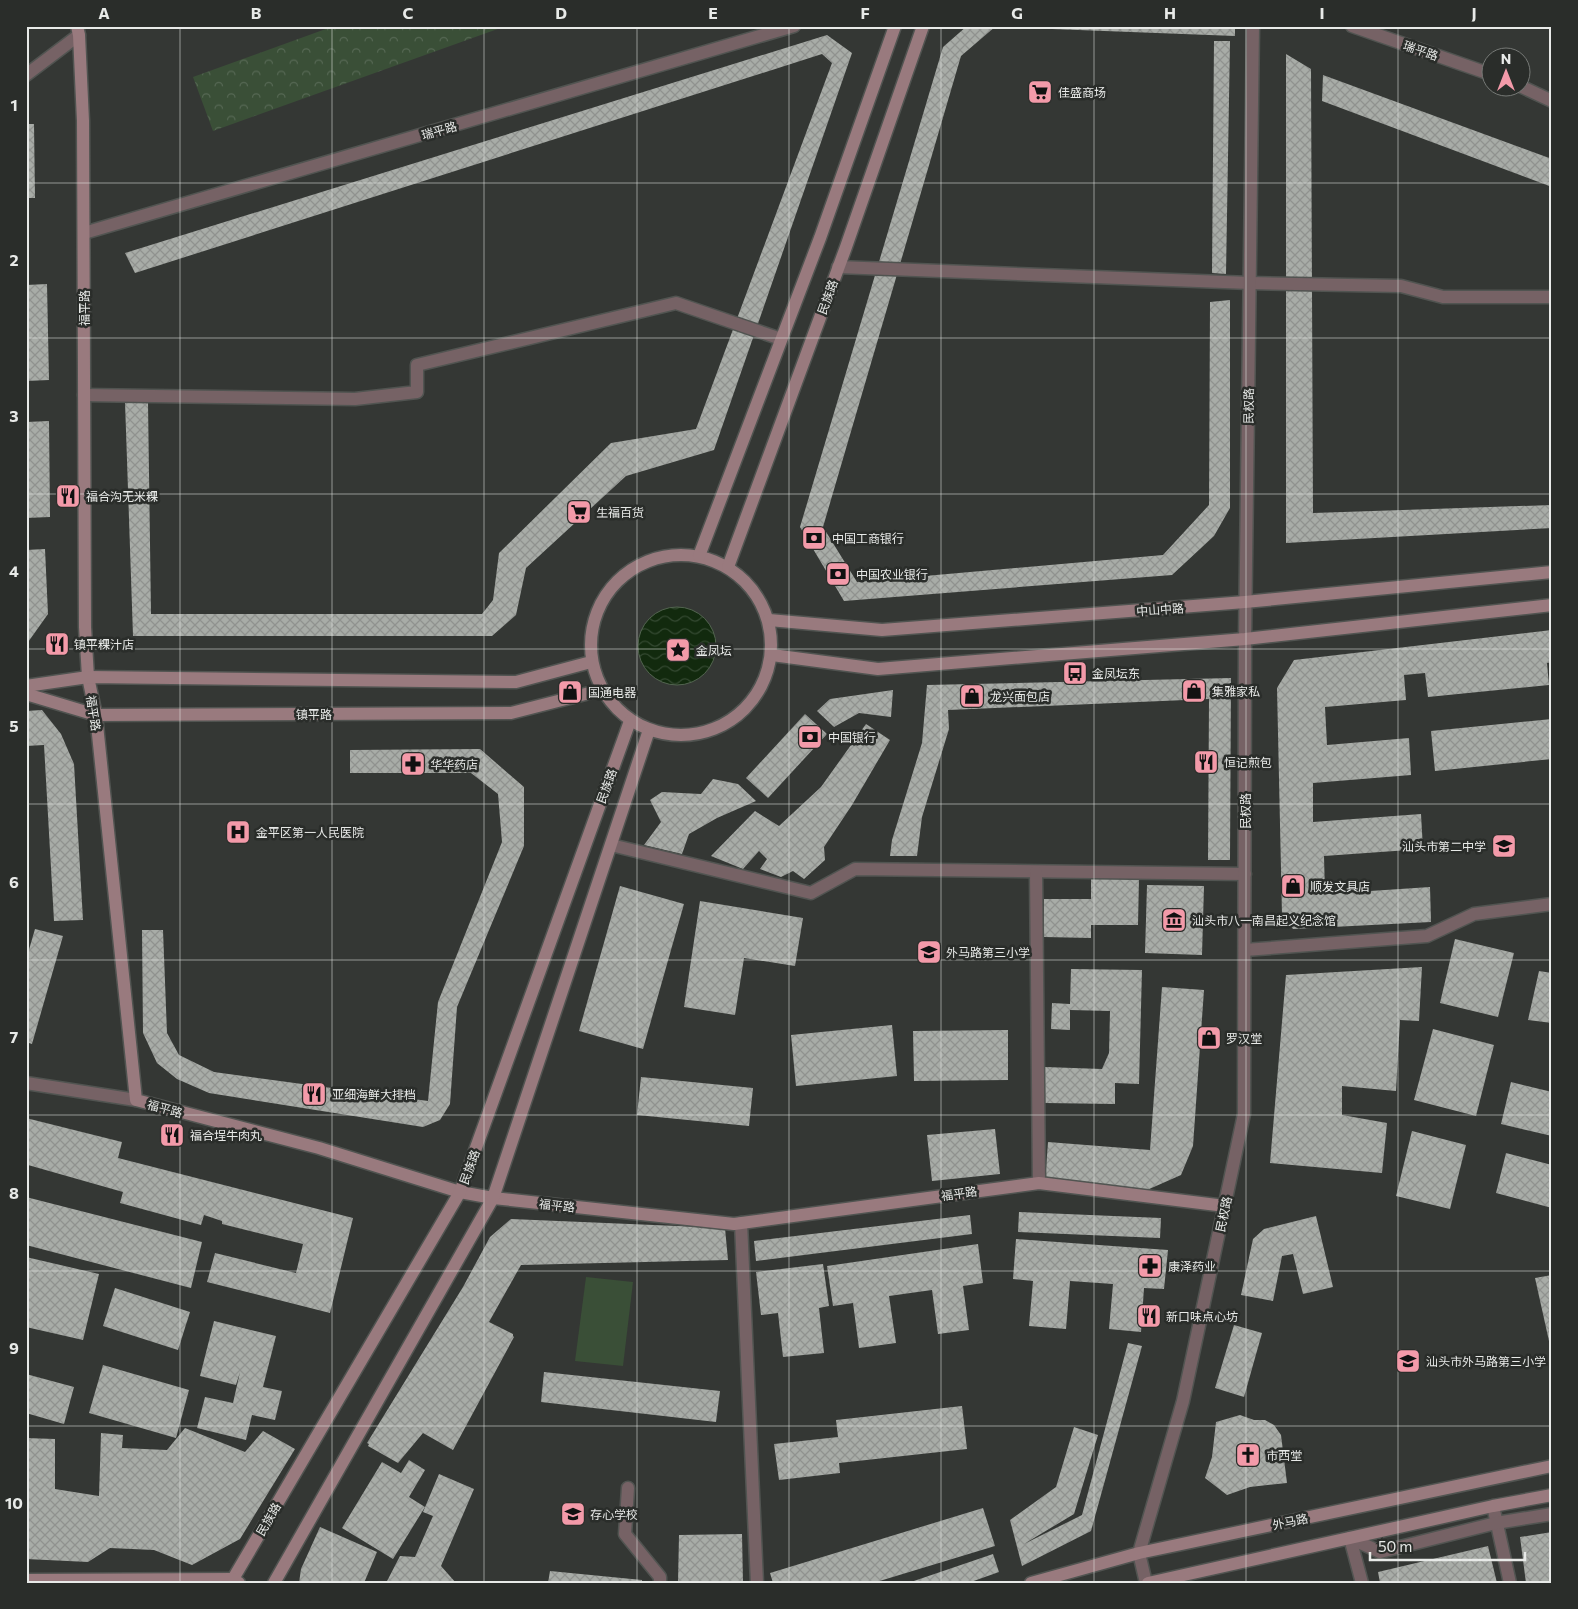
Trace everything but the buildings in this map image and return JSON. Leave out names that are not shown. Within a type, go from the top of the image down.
[{"type":"street","name":"瑞平路","points":[[84,233],[794,26]]},
{"type":"street","points":[[699,556],[820,238],[895,26]]},
{"type":"street","name":"民族路","points":[[728,567],[838,267],[923,26]]},
{"type":"street","name":"民权路","points":[[1147,1583],[1139,1553],[1183,1401],[1244,1114],[1245,602],[1253,26]]},
{"type":"street","name":"瑞平路","points":[[1352,26],[1480,71]]},
{"type":"street","name":"福平路","points":[[78,31],[83,121],[85,627],[88,677],[96,716],[136,1100],[319,1148],[460,1192],[493,1198],[734,1224],[1039,1183],[1225,1206]]},
{"type":"street","points":[[26,75],[78,31]]},
{"type":"street","points":[[1530,91],[1552,102]]},
{"type":"street","points":[[838,267],[1250,283],[1401,286],[1443,297],[1552,297]]},
{"type":"street","points":[[84,395],[355,399],[417,392],[417,365],[676,303],[781,339]]},
{"type":"street","points":[[669,555],[699,556],[728,567],[746,581],[760,599],[769,620],[772,637],[772,655],[765,682],[750,705],[729,722],[704,733],[676,736],[650,730],[630,721],[614,707],[601,690],[591,662],[591,633],[599,605],[617,581],[641,564],[669,555]]},
{"type":"street","name":"中山中路","points":[[769,620],[882,630],[1245,602],[1552,572]]},
{"type":"street","points":[[772,655],[878,668],[1245,639],[1552,605]]},
{"type":"street","points":[[26,686],[88,677],[516,682],[591,662]]},
{"type":"street","name":"镇平路","points":[[26,694],[96,716],[511,713],[601,690]]},
{"type":"street","name":"民族路","points":[[236,1581],[460,1192],[630,721]]},
{"type":"street","name":"民族路","points":[[274,1583],[493,1198],[650,730]]},
{"type":"street","points":[[611,845],[811,893],[855,869],[1245,874]]},
{"type":"street","points":[[1036,872],[1039,1183]]},
{"type":"street","points":[[1245,950],[1427,936],[1474,914],[1552,904]]},
{"type":"street","points":[[26,1084],[136,1100]]},
{"type":"street","points":[[741,1223],[757,1583]]},
{"type":"street","name":"外马路","points":[[1030,1583],[1139,1553],[1552,1466]]},
{"type":"street","points":[[628,1488],[625,1534],[660,1577],[660,1583]]},
{"type":"street","points":[[1147,1583],[1552,1494]]},
{"type":"street","points":[[1493,1506],[1510,1583]]},
{"type":"street","points":[[1350,1538],[1380,1552],[1496,1523],[1552,1514]]},
{"type":"street","points":[[1350,1538],[1362,1583]]},
{"type":"street","points":[[26,1580],[236,1581]]},
{"type":"green space","points":[[334,26],[506,26],[213,131],[193,77]]},
{"type":"green space","points":[[586,1277],[633,1282],[623,1366],[575,1361]]},
{"type":"water","points":[[669,607],[685,607],[699,613],[710,624],[716,638],[716,654],[710,668],[699,679],[685,685],[669,685],[655,679],[644,668],[638,654],[638,638],[644,624],[655,613]]},
{"type":"place","name":"佳盛商场","points":[[1040,92]]},
{"type":"place","name":"福合沟无米粿","points":[[68,496]]},
{"type":"place","name":"生福百货","points":[[579,512]]},
{"type":"place","name":"中国工商银行","points":[[814,538]]},
{"type":"place","name":"中国农业银行","points":[[838,574]]},
{"type":"place","name":"镇平粿汁店","points":[[57,644]]},
{"type":"place","name":"金凤坛","points":[[678,650]]},
{"type":"place","name":"金凤坛东","points":[[1075,673]]},
{"type":"place","name":"集雅家私","points":[[1194,691]]},
{"type":"place","name":"国通电器","points":[[570,692]]},
{"type":"place","name":"龙兴面包店","points":[[972,696]]},
{"type":"place","name":"中国银行","points":[[810,737]]},
{"type":"place","name":"恒记煎包","points":[[1206,762]]},
{"type":"place","name":"华华药店","points":[[413,764]]},
{"type":"place","name":"金平区第一人民医院","points":[[238,832]]},
{"type":"place","name":"汕头市第二中学","points":[[1504,846]]},
{"type":"place","name":"顺发文具店","points":[[1293,886]]},
{"type":"place","name":"汕头市八一南昌起义纪念馆","points":[[1174,920]]},
{"type":"place","name":"外马路第三小学","points":[[929,952]]},
{"type":"place","name":"罗汉堂","points":[[1209,1038]]},
{"type":"place","name":"亚细海鲜大排档","points":[[314,1094]]},
{"type":"place","name":"福合埕牛肉丸","points":[[172,1135]]},
{"type":"place","name":"康泽药业","points":[[1150,1266]]},
{"type":"place","name":"新口味点心坊","points":[[1149,1316]]},
{"type":"place","name":"汕头市外马路第三小学","points":[[1408,1361]]},
{"type":"place","name":"市西堂","points":[[1248,1455]]},
{"type":"place","name":"存心学校","points":[[573,1514]]}]
